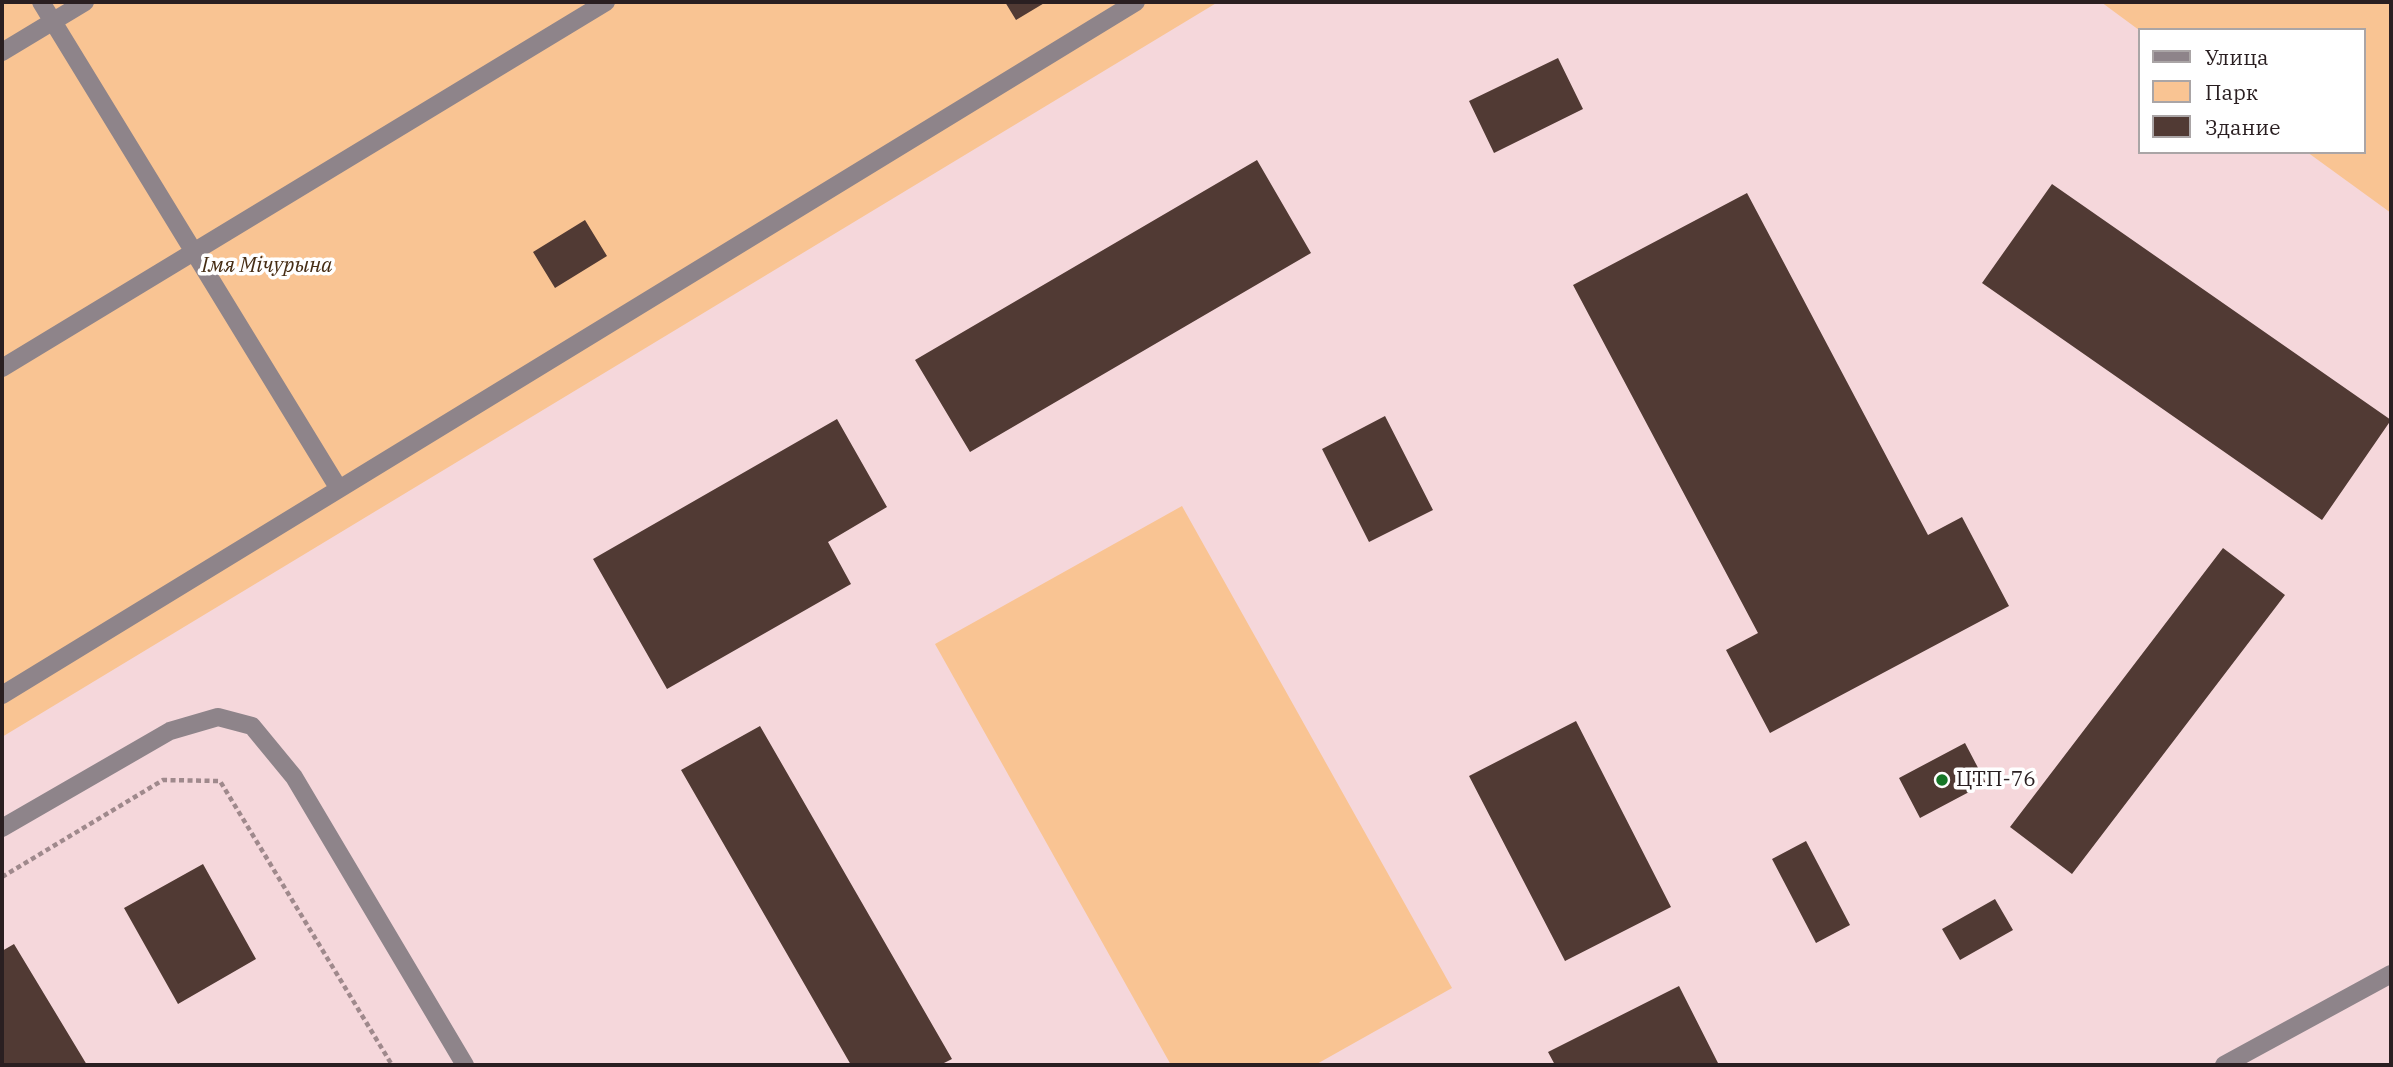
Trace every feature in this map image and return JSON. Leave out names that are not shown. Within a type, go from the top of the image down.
[{"type":"street","points":[[41,2],[339,489]]},
{"type":"street","points":[[2,52],[85,2]]},
{"type":"street","points":[[2,368],[606,2]]},
{"type":"street","points":[[2,695],[1136,2]]},
{"type":"street","points":[[2,828],[170,731],[218,717],[252,726],[293,777],[465,1065]]},
{"type":"street","points":[[2224,1065],[2391,974]]},
{"type":"path","points":[[2,877],[163,780],[220,781],[392,1065]]},
{"type":"green space","name":"Імя Мічурына","points":[[2,2],[1218,2],[2,737]]},
{"type":"green space","points":[[2101,2],[2391,2],[2391,213],[2310,154],[2365,154],[2365,28],[2138,29]]},
{"type":"green space","points":[[1182,506],[1452,988],[1315,1065],[1171,1065],[935,644]]},
{"type":"building","points":[[1005,2],[1046,2],[1016,20]]},
{"type":"building","points":[[1558,58],[1583,109],[1494,153],[1469,101]]},
{"type":"building","points":[[1257,160],[1311,253],[970,452],[915,360]]},
{"type":"building","points":[[2052,184],[2391,420],[2322,520],[1982,283]]},
{"type":"building","points":[[1747,193],[1928,535],[1962,517],[2009,606],[1770,733],[1726,650],[1758,633],[1573,285]]},
{"type":"building","points":[[585,220],[607,256],[555,288],[533,252]]},
{"type":"building","points":[[1385,416],[1433,510],[1369,542],[1322,449]]},
{"type":"building","points":[[837,419],[887,507],[828,542],[851,584],[667,689],[593,559]]},
{"type":"building","points":[[2223,548],[2285,595],[2072,874],[2010,827]]},
{"type":"building","points":[[1576,721],[1671,907],[1565,961],[1469,776]]},
{"type":"building","points":[[760,726],[952,1059],[940,1065],[851,1065],[681,770]]},
{"type":"building","name":"ЦТП-76","points":[[1965,743],[1986,783],[1920,818],[1899,778]]},
{"type":"building","points":[[1806,841],[1850,925],[1816,943],[1772,859]]},
{"type":"building","points":[[203,864],[256,959],[178,1004],[124,908]]},
{"type":"building","points":[[1995,899],[2013,930],[1960,960],[1942,929]]},
{"type":"building","points":[[14,944],[87,1065],[2,1065],[2,951]]},
{"type":"building","points":[[1679,986],[1719,1065],[1555,1065],[1548,1052]]},
{"type":"place","name":"ЦТП-76","points":[[1942,780]]}]
